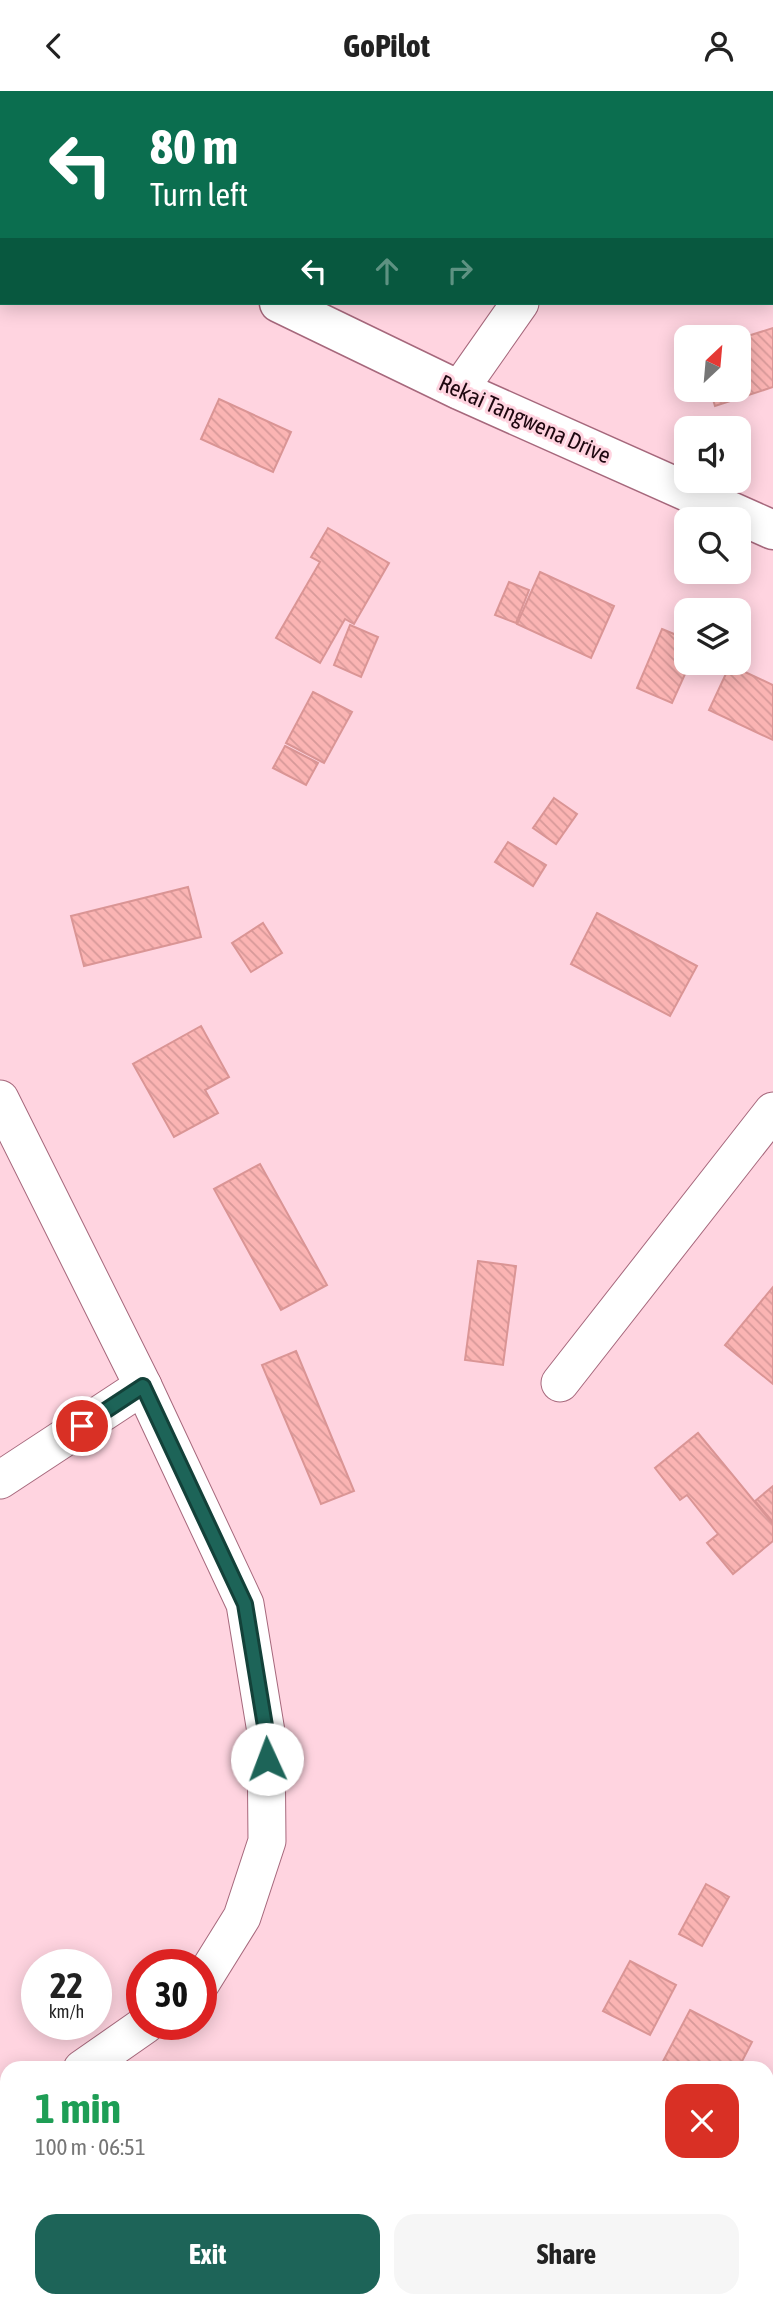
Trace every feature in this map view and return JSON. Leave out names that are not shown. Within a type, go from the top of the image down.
[{"type":"main road","name":"Rekai Tangwena Drive","points":[[283,305],[459,390],[773,530]]},
{"type":"street","points":[[459,390],[519,305]]},
{"type":"street","points":[[0,1099],[143,1386],[245,1604],[266,1732],[267,1842],[242,1917],[217,1957]]},
{"type":"street","points":[[560,1383],[773,1111]]},
{"type":"street","points":[[0,1479],[143,1386]]},
{"type":"street","points":[[93,2061],[126,2038]]},
{"type":"building","points":[[773,328],[773,387],[751,394],[751,335]]},
{"type":"building","points":[[219,399],[291,432],[273,472],[201,439]]},
{"type":"building","points":[[328,528],[389,563],[354,624],[345,619],[320,663],[276,638],[320,562],[311,557]]},
{"type":"building","points":[[540,572],[614,606],[591,658],[517,624]]},
{"type":"building","points":[[509,582],[529,590],[516,623],[495,615]]},
{"type":"building","points":[[350,625],[378,637],[361,677],[334,665]]},
{"type":"building","points":[[662,629],[674,634],[674,675],[685,675],[672,703],[637,688]]},
{"type":"building","points":[[725,675],[751,675],[773,685],[773,740],[709,710]]},
{"type":"building","points":[[313,692],[352,712],[324,763],[286,743]]},
{"type":"building","points":[[285,746],[318,763],[306,785],[273,768]]},
{"type":"building","points":[[554,798],[577,814],[556,844],[533,828]]},
{"type":"building","points":[[508,842],[546,865],[533,886],[495,862]]},
{"type":"building","points":[[188,887],[201,937],[84,966],[71,916]]},
{"type":"building","points":[[597,913],[697,966],[670,1016],[571,964]]},
{"type":"building","points":[[263,923],[282,953],[251,972],[232,943]]},
{"type":"building","points":[[201,1026],[229,1077],[205,1090],[218,1113],[174,1137],[133,1064]]},
{"type":"building","points":[[260,1164],[327,1285],[281,1310],[214,1189]]},
{"type":"building","points":[[478,1261],[516,1266],[503,1365],[465,1360]]},
{"type":"building","points":[[773,1287],[773,1384],[725,1345]]},
{"type":"building","points":[[296,1351],[354,1491],[321,1504],[262,1365]]},
{"type":"building","points":[[698,1433],[773,1524],[773,1541],[733,1574],[707,1543],[718,1534],[687,1495],[680,1500],[655,1468]]},
{"type":"building","points":[[773,1486],[773,1522],[755,1501]]},
{"type":"building","points":[[706,1884],[729,1897],[702,1946],[679,1934]]},
{"type":"building","points":[[630,1961],[676,1985],[650,2035],[603,2011]]},
{"type":"building","points":[[690,2010],[752,2042],[742,2061],[663,2061]]},
{"type":"route","points":[[82,1426],[143,1386],[245,1604],[266,1732],[267,1759]]}]
